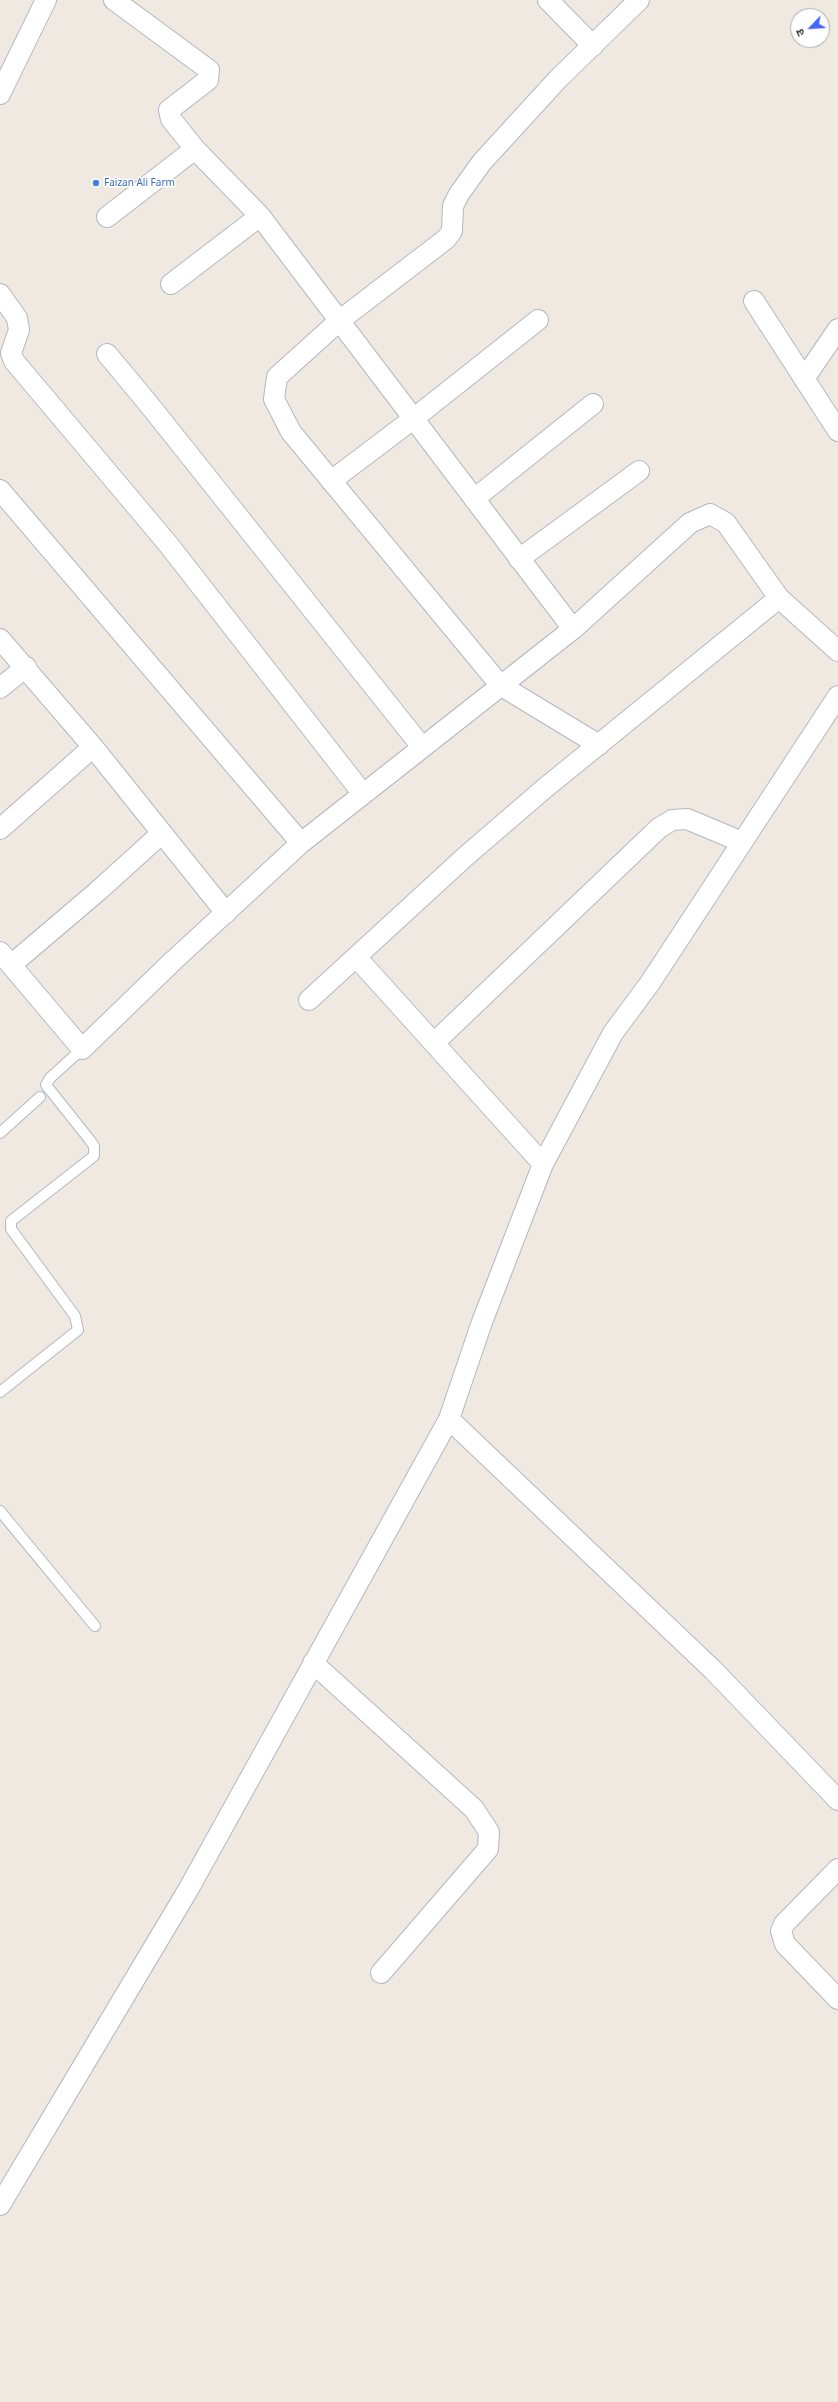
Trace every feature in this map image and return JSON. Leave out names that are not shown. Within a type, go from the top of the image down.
[{"type":"street","points":[[0,94],[46,0]]},
{"type":"street","points":[[114,0],[209,70],[208,80],[169,110],[171,118],[195,149],[260,216],[573,629]]},
{"type":"street","points":[[548,0],[593,46]]},
{"type":"street","points":[[599,745],[500,685],[291,432],[274,399],[277,377],[339,321],[446,239],[452,231],[453,206],[459,194],[482,162],[558,79],[639,0]]},
{"type":"street","points":[[107,218],[195,149]]},
{"type":"street","points":[[171,284],[260,216]]},
{"type":"street","points":[[0,294],[17,318],[19,330],[11,353],[14,361],[168,544],[363,794]]},
{"type":"street","points":[[754,301],[838,431]]},
{"type":"street","points":[[331,480],[413,419],[538,320]]},
{"type":"street","points":[[804,379],[838,329]]},
{"type":"street","points":[[106,354],[148,402],[422,747]]},
{"type":"street","points":[[474,499],[593,404]]},
{"type":"street","points":[[519,559],[639,472]]},
{"type":"street","points":[[0,490],[301,843]]},
{"type":"street","points":[[160,834],[98,891],[5,959],[82,1049],[301,843],[573,629],[690,523],[710,514],[726,523],[779,598],[838,651]]},
{"type":"street","points":[[309,1000],[357,958],[466,856],[779,598]]},
{"type":"street","points":[[0,639],[26,667],[93,747],[160,834],[226,913]]},
{"type":"street","points":[[0,688],[26,667]]},
{"type":"street","points":[[0,2205],[188,1890],[449,1419],[482,1322],[543,1164],[613,1033],[650,983],[838,696]]},
{"type":"street","points":[[0,829],[93,747]]},
{"type":"street","points":[[434,1042],[660,828],[672,820],[687,819],[742,842]]},
{"type":"street","points":[[357,958],[543,1164]]},
{"type":"street","points":[[449,1419],[713,1670],[838,1800]]},
{"type":"street","points":[[313,1663],[474,1809],[489,1832],[488,1849],[381,1973]]},
{"type":"street","points":[[838,1868],[784,1924],[781,1931],[785,1944],[838,1999]]},
{"type":"lane","points":[[0,1392],[78,1330],[75,1316],[11,1228],[11,1221],[94,1156],[94,1146],[46,1085],[50,1078],[82,1049]]},
{"type":"lane","points":[[0,1133],[40,1097]]},
{"type":"lane","points":[[0,1511],[94,1626]]},
{"type":"place","name":"Faizan Ali Farm","points":[[96,183]]}]
